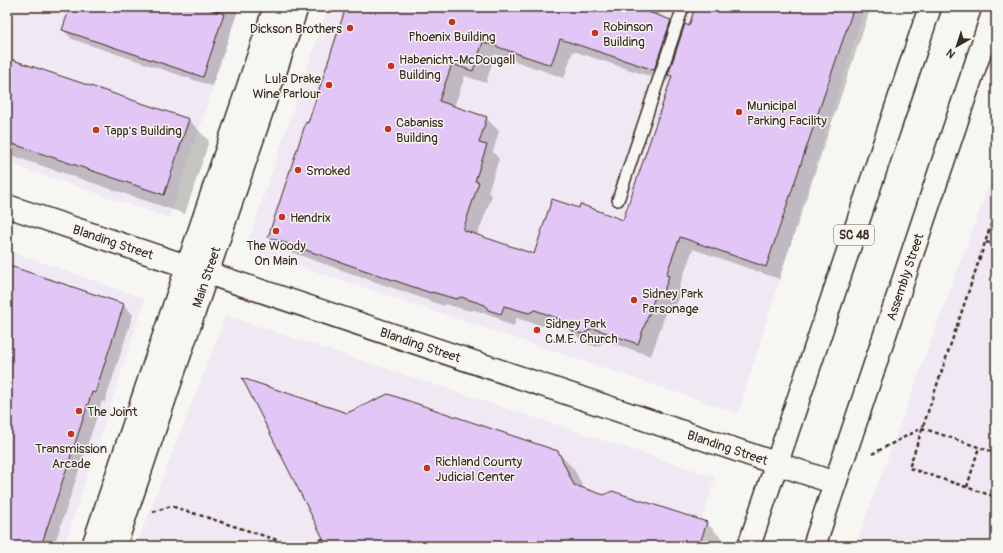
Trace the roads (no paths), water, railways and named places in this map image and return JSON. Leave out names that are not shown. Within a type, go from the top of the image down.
[{"type":"main road","name":"Main Street","points":[[115,546],[275,7]]},
{"type":"main road","name":"Main Street","points":[[93,546],[297,7]]},
{"type":"main road","name":"SC 48","points":[[749,546],[930,7]]},
{"type":"main road","name":"Assembly Street","points":[[814,546],[995,7]]},
{"type":"main road","name":"Blanding Street","points":[[7,206],[835,483]]},
{"type":"lane","points":[[618,200],[683,7]]},
{"type":"place","name":"Phoenix Building","points":[[452,22]]},
{"type":"place","name":"Dickson Brothers","points":[[350,28]]},
{"type":"place","name":"Robinson Building","points":[[595,33]]},
{"type":"place","name":"Habenicht-McDougall Building","points":[[391,66]]},
{"type":"place","name":"Lula Drake Wine Parlour","points":[[329,85]]},
{"type":"place","name":"Municipal Parking Facility","points":[[739,112]]},
{"type":"place","name":"Cabaniss Building","points":[[388,129]]},
{"type":"place","name":"Tapp's Building","points":[[96,130]]},
{"type":"place","name":"Smoked","points":[[298,170]]},
{"type":"place","name":"Hendrix","points":[[282,217]]},
{"type":"place","name":"The Woody On Main","points":[[276,231]]},
{"type":"place","name":"Sidney Park Parsonage","points":[[634,300]]},
{"type":"place","name":"Sidney Park C.M.E. Church","points":[[537,330]]},
{"type":"place","name":"The Joint","points":[[79,411]]},
{"type":"place","name":"Transmission Arcade","points":[[71,434]]},
{"type":"place","name":"Richland County Judicial Center","points":[[427,468]]}]
